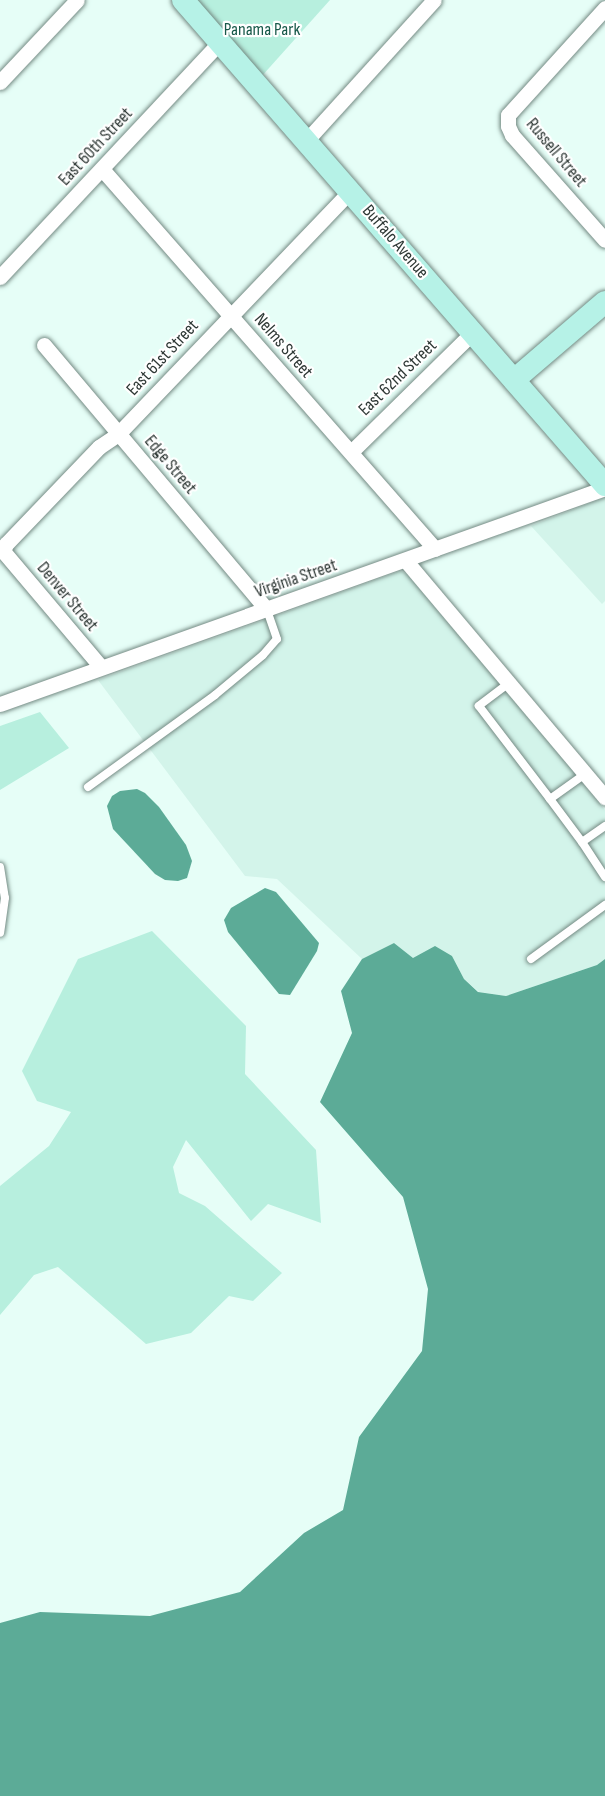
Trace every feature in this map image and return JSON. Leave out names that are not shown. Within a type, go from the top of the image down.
[{"type":"street","points":[[0,82],[77,0]]},
{"type":"street","name":"Buffalo Avenue","points":[[183,0],[605,487]]},
{"type":"street","points":[[306,141],[434,0]]},
{"type":"street","name":"Russell Street","points":[[605,8],[508,116],[512,135],[605,240]]},
{"type":"street","name":"East 60th Street","points":[[0,277],[220,42]]},
{"type":"street","name":"Nelms Street","points":[[102,169],[435,549]]},
{"type":"street","name":"East 61st Street","points":[[3,551],[6,544],[99,447],[118,435],[350,191]]},
{"type":"street","points":[[514,380],[605,302]]},
{"type":"street","name":"East 62nd Street","points":[[351,452],[473,332]]},
{"type":"street","name":"Edge Street","points":[[44,345],[267,610]]},
{"type":"street","name":"Virginia Street","points":[[0,704],[406,561],[605,487]]},
{"type":"street","name":"Denver Street","points":[[3,551],[101,668]]},
{"type":"street","points":[[406,561],[605,797]]},
{"type":"lane","points":[[88,787],[216,695],[262,655],[277,639],[267,610]]},
{"type":"lane","points":[[509,684],[479,706],[582,842],[605,877]]},
{"type":"lane","points":[[550,799],[588,777]]},
{"type":"lane","points":[[582,842],[605,826]]},
{"type":"lane","points":[[0,867],[5,898],[0,933]]},
{"type":"lane","points":[[531,958],[605,905]]},
{"type":"shaded area","points":[[605,497],[605,601],[602,604],[531,526]]},
{"type":"shaded area","points":[[400,571],[409,575],[489,666],[605,810],[605,959],[597,965],[506,996],[479,992],[464,979],[452,956],[413,958],[394,943],[362,959],[277,879],[245,876],[98,680]]},
{"type":"shaded area","points":[[137,789],[145,793],[159,807],[186,845],[192,861],[187,878],[178,881],[165,880],[155,874],[113,829],[107,806],[112,796],[120,791]]},
{"type":"shaded area","points":[[265,888],[276,892],[319,943],[317,951],[290,995],[279,994],[228,932],[224,920],[231,908]]},
{"type":"shaded area","points":[[394,943],[413,958],[435,946],[452,956],[464,979],[478,992],[506,996],[597,965],[605,959],[605,1796],[0,1796],[0,1623],[40,1612],[150,1616],[240,1592],[304,1533],[343,1510],[359,1437],[422,1351],[428,1289],[403,1197],[320,1102],[352,1033],[341,991],[362,959]]},
{"type":"green space","name":"Panama Park","points":[[194,0],[330,0],[261,77]]},
{"type":"green space","points":[[40,712],[69,748],[0,790],[0,726]]},
{"type":"green space","points":[[152,931],[246,1026],[245,1074],[316,1150],[321,1223],[268,1204],[251,1221],[186,1140],[173,1167],[179,1193],[205,1206],[282,1273],[253,1301],[229,1296],[191,1333],[146,1344],[58,1267],[34,1275],[0,1315],[0,1186],[49,1146],[71,1112],[37,1101],[22,1071],[78,959]]}]
